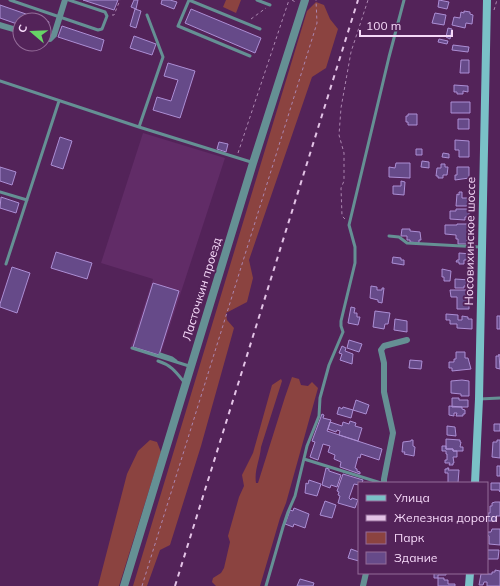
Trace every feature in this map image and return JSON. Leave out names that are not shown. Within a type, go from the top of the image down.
[{"type":"main road","name":"Носовихинское шоссе","points":[[475,482],[479,399],[487,0]]},
{"type":"main road","points":[[469,586],[470,574]]},
{"type":"street","points":[[52,36],[54,35],[65,0]]},
{"type":"street","name":"Ласточкин проезд","points":[[124,586],[253,163],[305,0]]},
{"type":"street","points":[[0,25],[12,29]]},
{"type":"street","points":[[384,482],[393,433],[384,392],[384,363],[381,350],[384,346],[407,340]]},
{"type":"street","points":[[363,586],[366,574]]},
{"type":"lane","points":[[10,0],[98,30],[102,29],[107,16],[105,12],[69,0]]},
{"type":"lane","points":[[250,56],[178,26],[189,0],[260,29]]},
{"type":"lane","points":[[257,0],[270,5]]},
{"type":"lane","points":[[266,586],[283,527],[295,496],[310,437],[319,416],[320,398],[329,365],[343,332],[341,321],[355,263],[355,247],[349,225],[388,58],[404,0]]},
{"type":"lane","points":[[139,127],[163,57],[147,15]]},
{"type":"lane","points":[[0,80],[59,101],[253,163]]},
{"type":"lane","points":[[6,264],[59,101]]},
{"type":"lane","points":[[0,192],[27,200]]},
{"type":"lane","points":[[389,236],[399,237],[407,243],[482,247]]},
{"type":"lane","points":[[132,348],[191,367]]},
{"type":"lane","points":[[160,354],[172,358],[177,362]]},
{"type":"lane","points":[[158,362],[167,364],[174,369],[185,384]]},
{"type":"lane","points":[[479,399],[500,398]]},
{"type":"lane","points":[[304,459],[378,482]]},
{"type":"path","points":[[107,16],[114,15],[120,0]]},
{"type":"path","points":[[237,158],[289,0]]},
{"type":"path","points":[[142,586],[317,23],[316,0]]},
{"type":"path","points":[[349,225],[342,216],[341,188],[344,181],[344,153],[339,135],[341,108],[351,52],[368,0]]},
{"type":"path","points":[[493,14],[497,0]]},
{"type":"path","points":[[246,24],[270,5]]},
{"type":"shaded area","points":[[143,133],[225,158],[160,356],[131,346],[153,279],[101,263]]},
{"type":"green space","points":[[226,0],[241,0],[236,13],[223,7]]},
{"type":"green space","points":[[316,2],[324,5],[330,19],[338,29],[326,68],[312,77],[249,260],[253,278],[247,302],[226,313],[227,320],[234,328],[201,446],[170,545],[160,550],[147,586],[133,586],[307,11]]},
{"type":"green space","points":[[292,377],[299,379],[301,385],[308,386],[312,382],[318,388],[286,503],[280,518],[260,586],[216,586],[212,582],[213,578],[221,573],[224,568],[230,542],[228,536],[239,497],[244,486],[242,475],[253,453],[272,385],[281,379],[282,381],[261,447],[256,474],[256,483],[258,483]]},
{"type":"green space","points":[[150,440],[157,442],[161,452],[119,586],[98,586],[127,474],[138,451]]},
{"type":"building","points":[[83,0],[118,0],[114,10]]},
{"type":"building","points":[[134,0],[138,0],[136,9],[131,7]]},
{"type":"building","points":[[162,0],[177,2],[174,9],[161,4]]},
{"type":"building","points":[[439,0],[449,2],[447,9],[438,7]]},
{"type":"building","points":[[0,5],[20,12],[12,12],[12,22],[0,18]]},
{"type":"building","points":[[135,9],[141,11],[136,28],[130,26]]},
{"type":"building","points":[[191,9],[261,38],[255,53],[185,23]]},
{"type":"building","points":[[464,11],[470,12],[470,14],[473,15],[472,24],[466,23],[465,28],[452,25],[454,17],[460,18],[461,12],[464,13]]},
{"type":"building","points":[[435,13],[446,15],[444,25],[432,23]]},
{"type":"building","points":[[62,26],[104,40],[101,51],[58,37]]},
{"type":"building","points":[[448,28],[452,29],[450,39],[446,37]]},
{"type":"building","points":[[134,36],[156,44],[152,55],[130,48]]},
{"type":"building","points":[[439,39],[448,41],[447,44],[438,42]]},
{"type":"building","points":[[453,45],[469,47],[468,52],[452,50]]},
{"type":"building","points":[[461,60],[469,60],[469,73],[460,73]]},
{"type":"building","points":[[168,63],[195,71],[180,118],[153,110],[157,97],[171,101],[178,80],[164,76]]},
{"type":"building","points":[[454,85],[468,86],[468,92],[463,91],[463,94],[457,94],[457,92],[454,92]]},
{"type":"building","points":[[451,102],[470,102],[470,113],[451,113]]},
{"type":"building","points":[[408,114],[417,114],[417,125],[408,125],[408,122],[406,122],[406,116],[408,116]]},
{"type":"building","points":[[458,119],[469,119],[469,129],[458,129]]},
{"type":"building","points":[[60,137],[72,141],[63,169],[51,165]]},
{"type":"building","points":[[455,140],[469,141],[469,157],[459,157],[459,150],[455,150]]},
{"type":"building","points":[[219,142],[228,144],[226,152],[217,149]]},
{"type":"building","points":[[416,149],[422,149],[422,155],[416,155]]},
{"type":"building","points":[[443,153],[449,154],[449,158],[442,157]]},
{"type":"building","points":[[422,161],[429,162],[429,168],[421,167]]},
{"type":"building","points":[[396,163],[410,163],[410,178],[389,177],[389,167],[395,168]]},
{"type":"building","points":[[441,164],[445,164],[445,167],[448,167],[447,175],[443,175],[443,178],[438,178],[438,176],[436,176],[437,168],[441,168]]},
{"type":"building","points":[[0,167],[16,172],[12,185],[0,181]]},
{"type":"building","points":[[457,167],[469,167],[469,178],[455,180],[455,175],[457,175]]},
{"type":"building","points":[[401,181],[405,182],[404,195],[393,194],[393,186],[401,186]]},
{"type":"building","points":[[459,192],[462,192],[462,198],[470,198],[470,206],[456,206],[457,194],[459,195]]},
{"type":"building","points":[[1,197],[19,203],[16,213],[0,208]]},
{"type":"building","points":[[456,209],[469,209],[469,217],[465,217],[465,220],[450,219],[450,211],[456,211]]},
{"type":"building","points":[[467,224],[467,226],[472,228],[472,240],[467,240],[467,244],[458,244],[456,235],[445,234],[445,225]]},
{"type":"building","points":[[402,229],[410,229],[410,231],[420,232],[421,240],[419,240],[419,243],[410,242],[410,240],[407,240],[407,236],[401,236]]},
{"type":"building","points":[[56,252],[92,263],[87,279],[51,268]]},
{"type":"building","points":[[459,253],[472,254],[472,260],[464,260],[464,264],[459,264],[459,262],[456,262],[459,260]]},
{"type":"building","points":[[393,257],[404,260],[404,265],[392,263]]},
{"type":"building","points":[[12,267],[30,273],[17,313],[0,307]]},
{"type":"building","points":[[442,269],[451,271],[450,281],[444,281],[444,277],[442,277]]},
{"type":"building","points":[[455,279],[470,280],[470,286],[455,288]]},
{"type":"building","points":[[153,283],[179,291],[159,355],[133,347]]},
{"type":"building","points":[[371,286],[377,287],[377,290],[382,290],[382,288],[384,288],[382,303],[378,302],[378,300],[370,298]]},
{"type":"building","points":[[450,290],[466,290],[466,296],[469,296],[469,309],[457,309],[457,297],[451,297]]},
{"type":"building","points":[[351,307],[355,308],[354,313],[357,313],[357,317],[360,317],[358,325],[348,323]]},
{"type":"building","points":[[375,311],[390,313],[388,324],[385,324],[384,329],[373,327]]},
{"type":"building","points":[[446,314],[458,315],[458,320],[462,320],[462,316],[472,319],[472,329],[457,328],[457,324],[450,324],[450,320],[446,320]]},
{"type":"building","points":[[497,316],[500,316],[500,329],[497,329]]},
{"type":"building","points":[[395,319],[407,321],[407,332],[394,330]]},
{"type":"building","points":[[349,340],[362,344],[359,352],[347,348]]},
{"type":"building","points":[[342,346],[346,348],[345,351],[353,354],[352,364],[340,360],[342,354],[339,353]]},
{"type":"building","points":[[456,352],[465,352],[465,358],[468,358],[471,369],[452,371],[452,368],[449,368],[449,362],[454,362],[454,359],[456,359]]},
{"type":"building","points":[[499,354],[500,369],[496,368],[496,356],[499,356]]},
{"type":"building","points":[[410,360],[422,361],[421,369],[409,368]]},
{"type":"building","points":[[451,381],[469,381],[469,396],[461,396],[461,394],[451,393]]},
{"type":"building","points":[[452,398],[468,400],[468,407],[452,407]]},
{"type":"building","points":[[356,400],[369,405],[366,414],[353,410]]},
{"type":"building","points":[[449,406],[462,407],[462,409],[465,410],[465,414],[463,414],[463,416],[456,416],[457,413],[454,413],[454,416],[449,415]]},
{"type":"building","points":[[339,407],[342,409],[343,407],[353,410],[351,418],[337,414]]},
{"type":"building","points":[[322,414],[324,415],[323,418],[331,420],[327,431],[382,449],[379,460],[361,454],[360,458],[358,457],[355,468],[360,472],[360,474],[340,467],[341,462],[334,459],[335,455],[328,452],[330,446],[323,444],[318,460],[310,457],[315,442],[312,441]]},
{"type":"building","points":[[350,421],[356,423],[355,426],[362,428],[358,441],[339,435],[340,431],[337,430],[336,432],[328,429],[330,422],[342,426],[343,422],[349,424]]},
{"type":"building","points":[[494,424],[500,424],[500,431],[494,431]]},
{"type":"building","points":[[447,426],[455,427],[456,436],[447,435]]},
{"type":"building","points":[[446,439],[460,440],[460,447],[463,447],[463,451],[446,449]]},
{"type":"building","points":[[413,440],[413,446],[415,447],[414,456],[404,454],[405,452],[402,452],[403,442]]},
{"type":"building","points":[[497,440],[500,440],[500,458],[492,457],[493,442],[497,442]]},
{"type":"building","points":[[442,446],[446,446],[446,449],[453,449],[453,451],[457,451],[457,457],[453,457],[453,465],[449,465],[450,463],[445,463],[445,460],[447,460],[447,454],[446,451],[442,451]]},
{"type":"building","points":[[497,466],[500,466],[500,476],[497,476]]},
{"type":"building","points":[[326,468],[329,469],[329,471],[341,475],[337,487],[331,485],[330,488],[322,485]]},
{"type":"building","points":[[445,469],[459,470],[458,482],[448,482],[448,473],[445,473]]},
{"type":"building","points":[[343,474],[363,480],[362,482],[358,482],[358,485],[354,484],[349,498],[351,500],[352,498],[358,500],[355,508],[338,503],[340,496],[338,495],[339,492],[337,491]]},
{"type":"building","points":[[309,480],[321,484],[317,496],[305,493],[306,483],[308,484]]},
{"type":"building","points":[[491,483],[500,483],[500,492],[499,490],[491,490]]},
{"type":"building","points":[[325,501],[336,505],[332,518],[320,515]]},
{"type":"building","points":[[500,502],[500,516],[496,516],[496,521],[488,521],[490,506],[492,506],[492,503]]},
{"type":"building","points":[[294,508],[309,514],[305,528],[294,524],[293,527],[285,524],[290,510],[293,511]]},
{"type":"building","points":[[492,529],[500,529],[500,545],[489,544],[488,532],[491,532]]},
{"type":"building","points":[[351,549],[358,552],[358,561],[348,558]]},
{"type":"building","points":[[488,550],[499,550],[498,559],[488,559]]},
{"type":"building","points":[[495,570],[500,571],[500,586],[487,586],[487,582],[484,582],[483,585],[479,585],[481,574],[492,574]]},
{"type":"building","points":[[434,574],[446,574],[438,575],[438,578],[434,578]]},
{"type":"building","points":[[438,578],[444,578],[444,580],[448,580],[448,584],[455,584],[455,586],[438,586]]},
{"type":"building","points":[[300,579],[314,583],[313,586],[297,586]]},
{"type":"railway","points":[[175,586],[358,0]]}]
